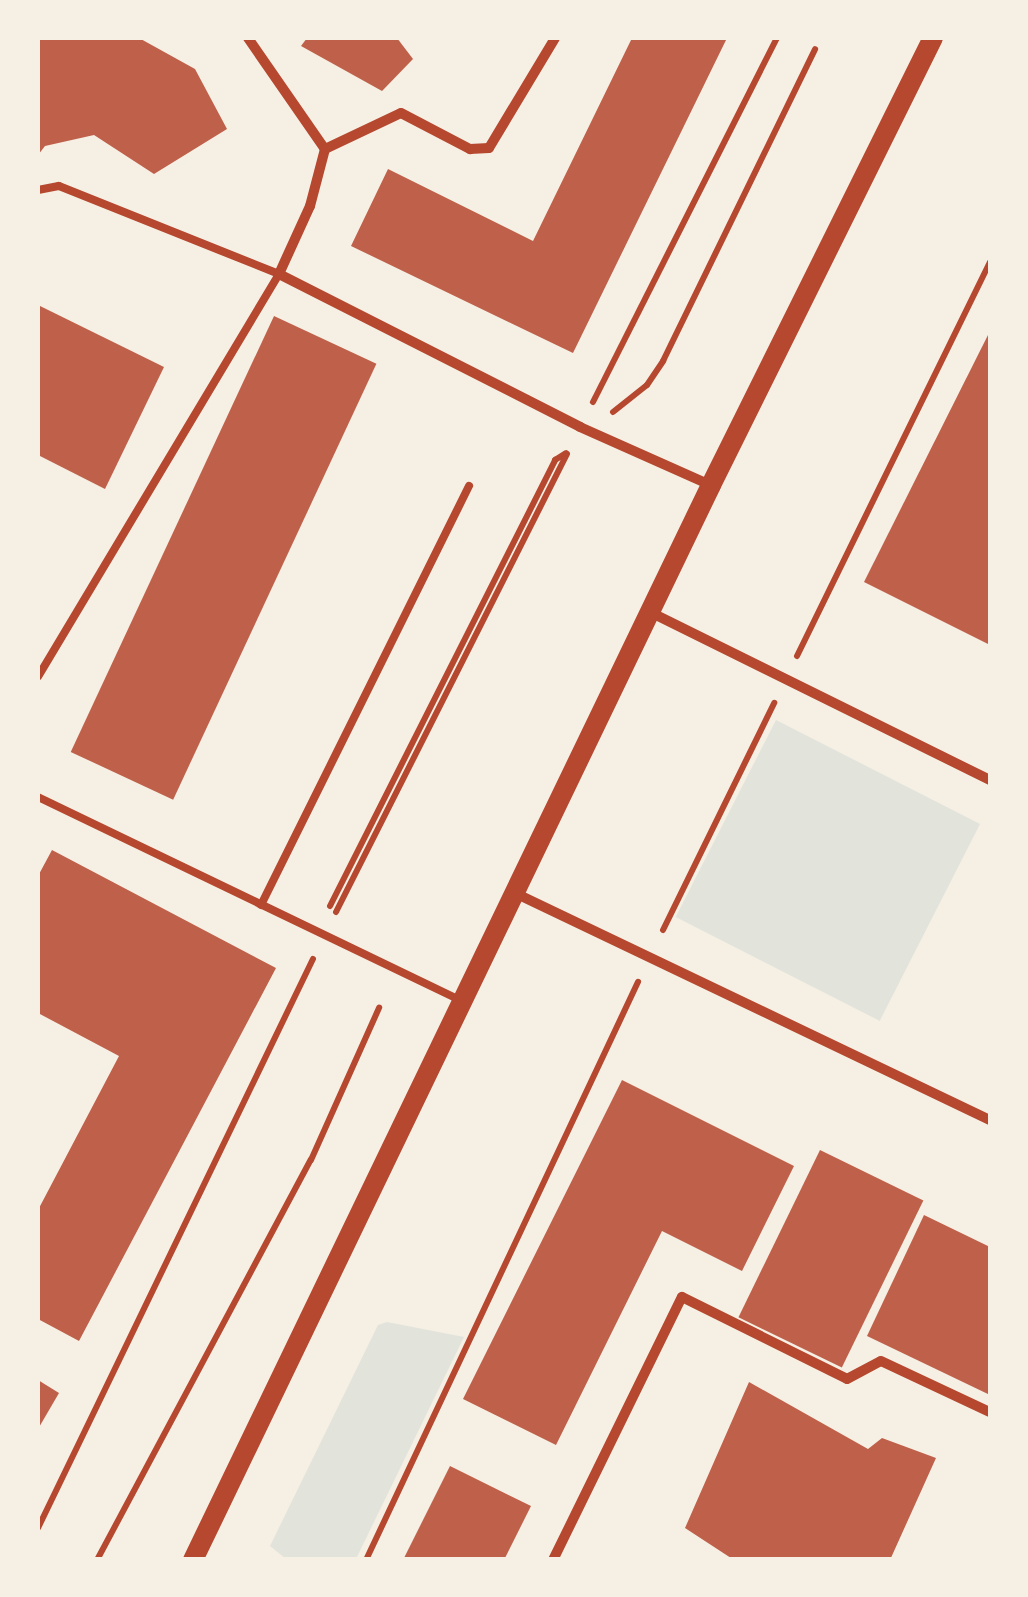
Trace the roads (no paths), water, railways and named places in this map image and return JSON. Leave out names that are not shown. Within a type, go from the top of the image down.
[{"type":"main road","points":[[193,1560],[711,485],[933,38]]},
{"type":"street","points":[[248,38],[325,149],[310,206],[279,274],[586,429],[711,485]]},
{"type":"street","points":[[325,149],[401,113],[470,149],[489,148],[556,38]]},
{"type":"street","points":[[652,613],[990,780]]},
{"type":"street","points":[[517,894],[990,1120]]},
{"type":"street","points":[[553,1560],[682,1297],[847,1379],[881,1361],[990,1412]]},
{"type":"lane","points":[[38,190],[58,186],[279,274],[38,676]]},
{"type":"lane","points":[[262,904],[469,486]]},
{"type":"lane","points":[[38,797],[463,1001]]}]
